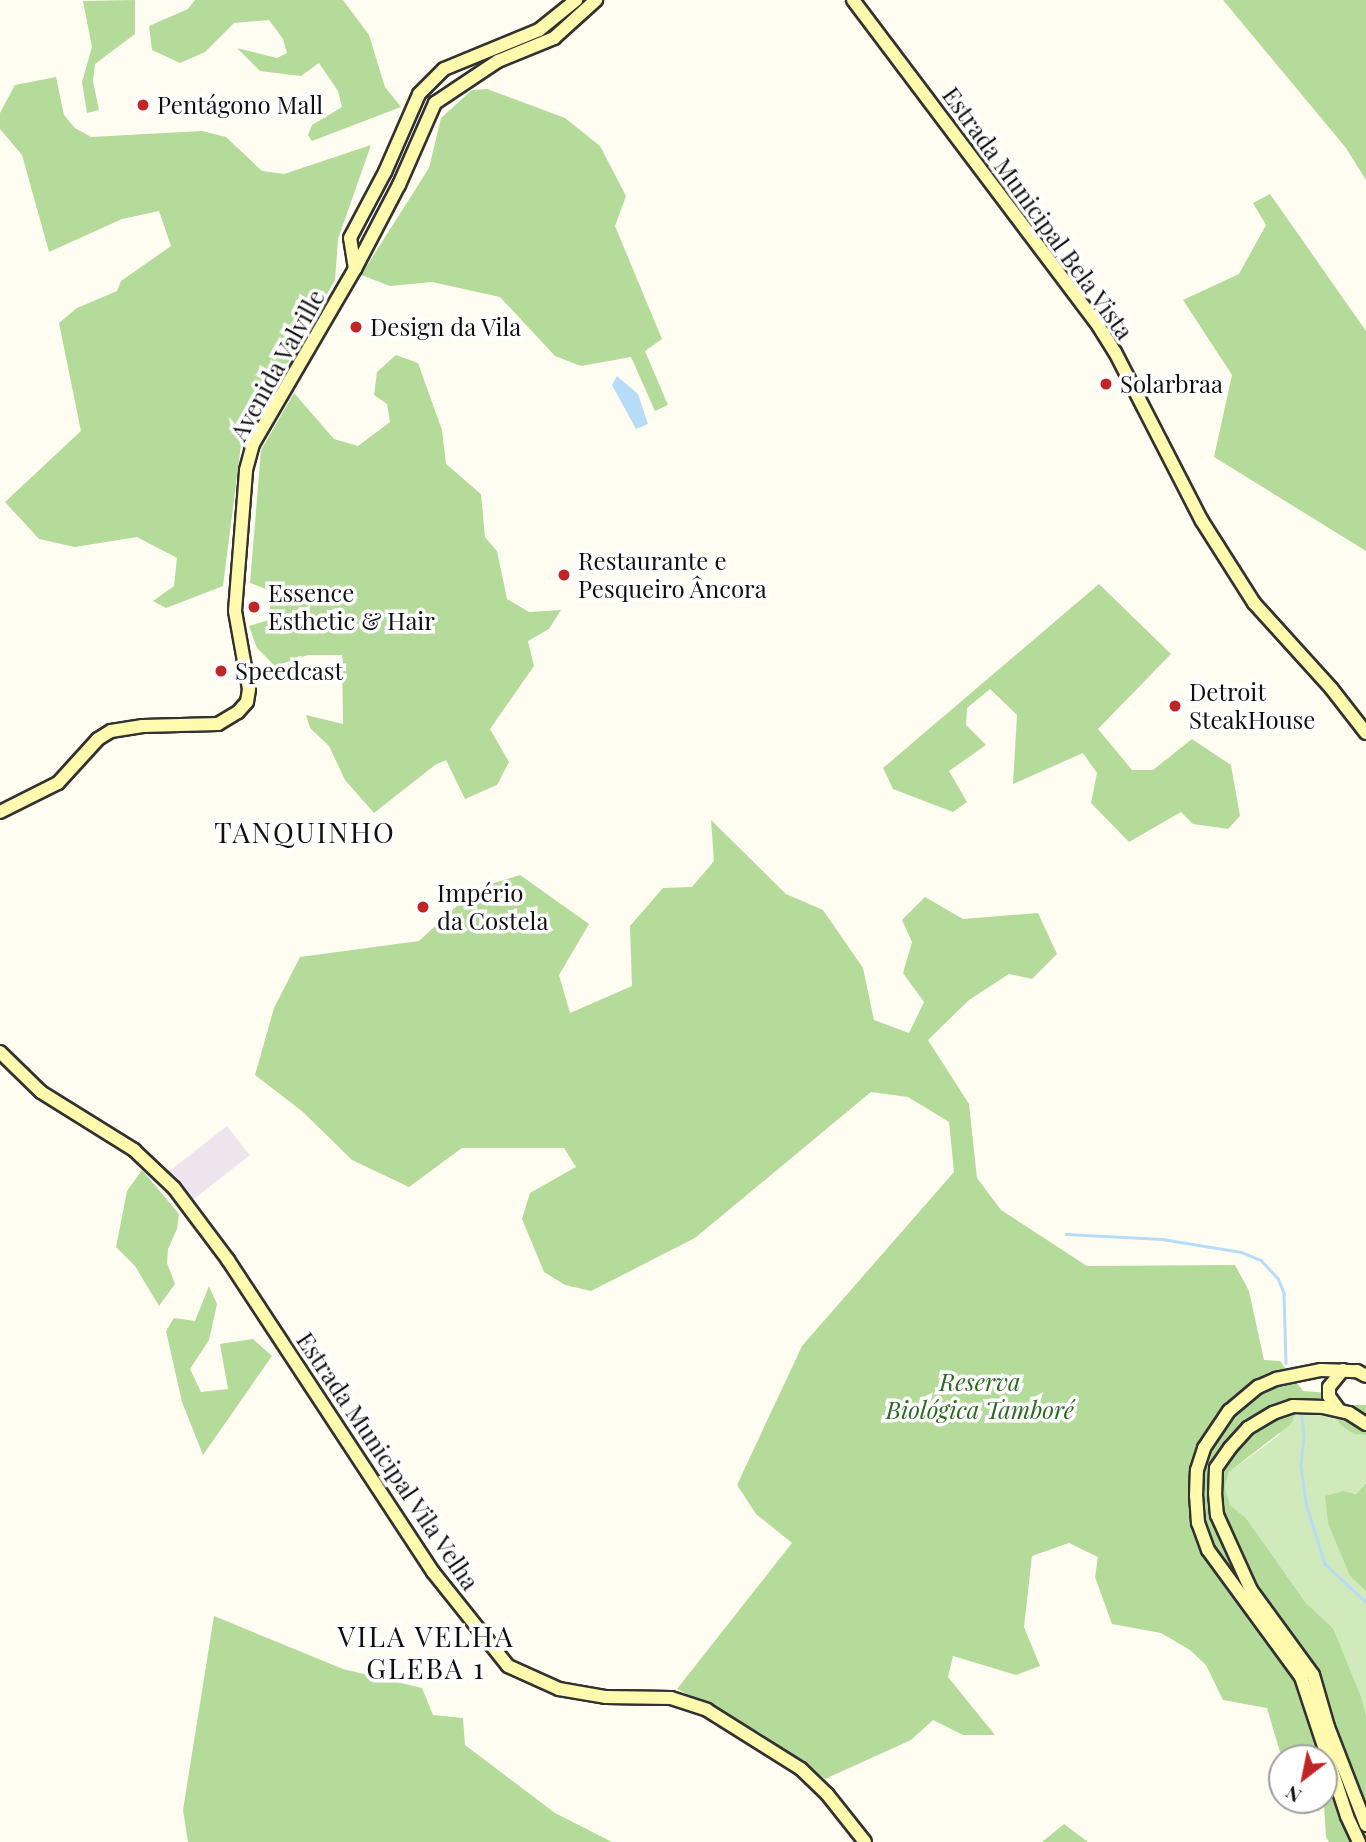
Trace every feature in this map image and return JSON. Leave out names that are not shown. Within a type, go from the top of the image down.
[{"type":"main road","points":[[355,269],[350,238],[416,98],[444,69],[539,30],[576,0]]},
{"type":"main road","points":[[416,98],[420,106],[435,103],[498,61],[554,38],[596,0]]},
{"type":"main road","name":"Estrada Municipal Bela Vista","points":[[853,0],[1096,322],[1115,352],[1202,521],[1254,603],[1331,688],[1366,733]]},
{"type":"main road","points":[[426,86],[436,87],[435,103]]},
{"type":"main road","name":"Avenida Valville","points":[[0,812],[58,783],[98,739],[111,731],[143,726],[218,724],[238,712],[247,702],[248,689],[235,611],[249,453],[355,269],[399,185],[435,103]]},
{"type":"main road","points":[[369,202],[367,214],[372,220],[380,221]]},
{"type":"main road","name":"Estrada Municipal Vila Velha","points":[[0,1052],[41,1092],[134,1150],[174,1188],[228,1260],[433,1572],[508,1665],[559,1689],[606,1697],[671,1698],[707,1710],[801,1769],[827,1794],[865,1842]]},
{"type":"main road","points":[[1359,1842],[1347,1816],[1301,1677],[1208,1550],[1198,1523],[1196,1496],[1197,1470],[1204,1448],[1216,1427],[1243,1398],[1276,1379],[1321,1370],[1343,1370],[1366,1376]]},
{"type":"main road","points":[[1339,1410],[1331,1400],[1329,1387],[1343,1370]]},
{"type":"main road","points":[[1364,1421],[1339,1410],[1293,1406],[1259,1420],[1248,1428],[1222,1458],[1216,1468],[1214,1493],[1217,1515],[1251,1590],[1313,1675],[1328,1727],[1366,1825]]},
{"type":"shaded area","points":[[227,1126],[250,1155],[190,1202],[167,1173]]},
{"type":"green space","points":[[135,0],[135,34],[95,64],[93,81],[99,110],[87,113],[82,82],[92,47],[83,1]]},
{"type":"green space","points":[[195,0],[343,0],[369,35],[385,87],[401,107],[312,141],[308,135],[312,125],[342,107],[338,91],[319,63],[301,76],[260,71],[237,48],[277,58],[287,53],[283,39],[269,20],[234,23],[205,52],[180,63],[152,50],[149,26],[188,9]]},
{"type":"green space","points":[[1223,0],[1366,0],[1366,180],[1346,148]]},
{"type":"green space","points":[[56,77],[64,115],[75,128],[91,137],[202,131],[226,137],[262,171],[284,174],[371,145],[338,239],[335,280],[241,445],[223,586],[166,608],[153,601],[174,586],[177,558],[137,537],[75,547],[39,539],[5,502],[81,431],[59,323],[77,308],[117,291],[121,281],[171,246],[159,211],[122,219],[49,252],[22,155],[0,129],[0,113],[15,85]]},
{"type":"green space","points":[[487,89],[565,118],[600,146],[626,196],[615,226],[662,339],[645,351],[668,405],[655,411],[631,357],[581,366],[555,356],[500,297],[432,282],[390,286],[361,275],[429,168],[441,118],[472,90]]},
{"type":"green space","points":[[1270,194],[1366,331],[1366,551],[1214,457],[1232,375],[1183,300],[1239,274],[1266,225],[1253,203]]},
{"type":"green space","points":[[396,355],[418,363],[442,430],[446,464],[481,494],[485,537],[497,551],[507,599],[529,612],[561,610],[549,629],[528,641],[534,666],[490,729],[509,762],[497,785],[465,799],[446,760],[435,765],[374,813],[345,780],[329,746],[310,728],[306,715],[343,724],[342,655],[308,655],[275,666],[257,648],[249,626],[269,620],[271,591],[250,583],[261,450],[294,393],[334,439],[358,446],[390,422],[387,404],[374,395],[377,372]]},
{"type":"green space","points":[[1099,584],[1171,654],[1098,729],[1132,770],[1153,770],[1192,739],[1231,765],[1240,816],[1228,829],[1193,824],[1181,812],[1129,842],[1091,803],[1097,773],[1083,753],[1013,784],[1017,715],[990,689],[967,708],[966,725],[986,745],[949,771],[967,802],[953,812],[893,789],[883,768]]},
{"type":"green space","name":"Reserva Biológica Tamboré","points":[[711,820],[786,894],[823,910],[863,968],[874,1020],[909,1033],[924,1002],[903,973],[912,942],[902,920],[925,897],[963,919],[1038,913],[1057,954],[1032,979],[1009,974],[969,1000],[928,1040],[969,1104],[977,1178],[1001,1210],[1087,1266],[1235,1265],[1249,1291],[1264,1360],[1280,1361],[1303,1391],[1329,1393],[1342,1405],[1366,1405],[1366,1435],[1354,1434],[1342,1426],[1327,1407],[1299,1405],[1291,1424],[1229,1472],[1225,1487],[1230,1505],[1246,1518],[1306,1603],[1333,1628],[1361,1697],[1366,1716],[1366,1842],[1329,1842],[1326,1837],[1325,1814],[1338,1814],[1338,1744],[1278,1744],[1267,1708],[1223,1700],[1206,1665],[1190,1650],[1161,1633],[1112,1624],[1095,1577],[1098,1557],[1069,1543],[1032,1556],[1024,1627],[1040,1666],[1016,1675],[953,1656],[948,1677],[995,1735],[963,1735],[933,1720],[911,1740],[825,1779],[761,1733],[677,1689],[792,1543],[756,1514],[737,1485],[802,1346],[954,1172],[949,1122],[908,1097],[871,1092],[695,1238],[591,1291],[565,1285],[544,1272],[522,1219],[530,1193],[576,1167],[564,1148],[462,1148],[409,1187],[352,1160],[303,1112],[255,1075],[274,1008],[300,957],[419,941],[475,889],[520,875],[589,924],[559,975],[570,1013],[632,986],[630,926],[663,888],[692,887],[714,861]]},
{"type":"green space","points":[[142,1170],[179,1214],[177,1229],[168,1249],[167,1263],[175,1284],[159,1306],[135,1266],[116,1247],[127,1191]]},
{"type":"green space","points":[[209,1286],[217,1304],[209,1340],[190,1369],[201,1392],[228,1389],[220,1344],[253,1339],[272,1356],[203,1455],[182,1402],[166,1331],[174,1318],[195,1321]]},
{"type":"green space","points":[[1299,1405],[1327,1407],[1354,1434],[1366,1435],[1366,1483],[1356,1494],[1344,1491],[1350,1576],[1366,1591],[1366,1716],[1333,1628],[1306,1603],[1246,1518],[1230,1505],[1225,1487],[1229,1472],[1278,1436]]},
{"type":"green space","points":[[1366,1483],[1366,1591],[1350,1576],[1328,1523],[1325,1496],[1344,1491],[1356,1494]]},
{"type":"green space","points":[[214,1616],[343,1669],[422,1688],[433,1715],[463,1718],[465,1745],[555,1813],[612,1842],[188,1842],[183,1810]]},
{"type":"green space","points":[[1064,1824],[1088,1842],[1042,1842]]},
{"type":"water","points":[[617,376],[638,394],[648,424],[636,429],[612,385]]},
{"type":"waterway","points":[[1066,1234],[1162,1239],[1241,1252],[1261,1260],[1278,1278],[1284,1293],[1286,1363]]},
{"type":"waterway","points":[[1302,1417],[1304,1436],[1301,1466],[1306,1503],[1325,1564],[1366,1602]]},
{"type":"place","name":"Pentágono Mall","points":[[143,105]]},
{"type":"place","name":"Design da Vila","points":[[356,327]]},
{"type":"place","name":"Solarbraa","points":[[1106,384]]},
{"type":"place","name":"Restaurante e Pesqueiro Âncora","points":[[564,575]]},
{"type":"place","name":"Essence Esthetic & Hair","points":[[254,607]]},
{"type":"place","name":"Speedcast","points":[[221,671]]},
{"type":"place","name":"Detroit SteakHouse","points":[[1175,706]]},
{"type":"place","name":"Império da Costela","points":[[423,907]]},
{"type":"district","name":"TANQUINHO","points":[[305,832]]},
{"type":"district","name":"VILA VELHA GLEBA 1","points":[[426,1652]]}]
